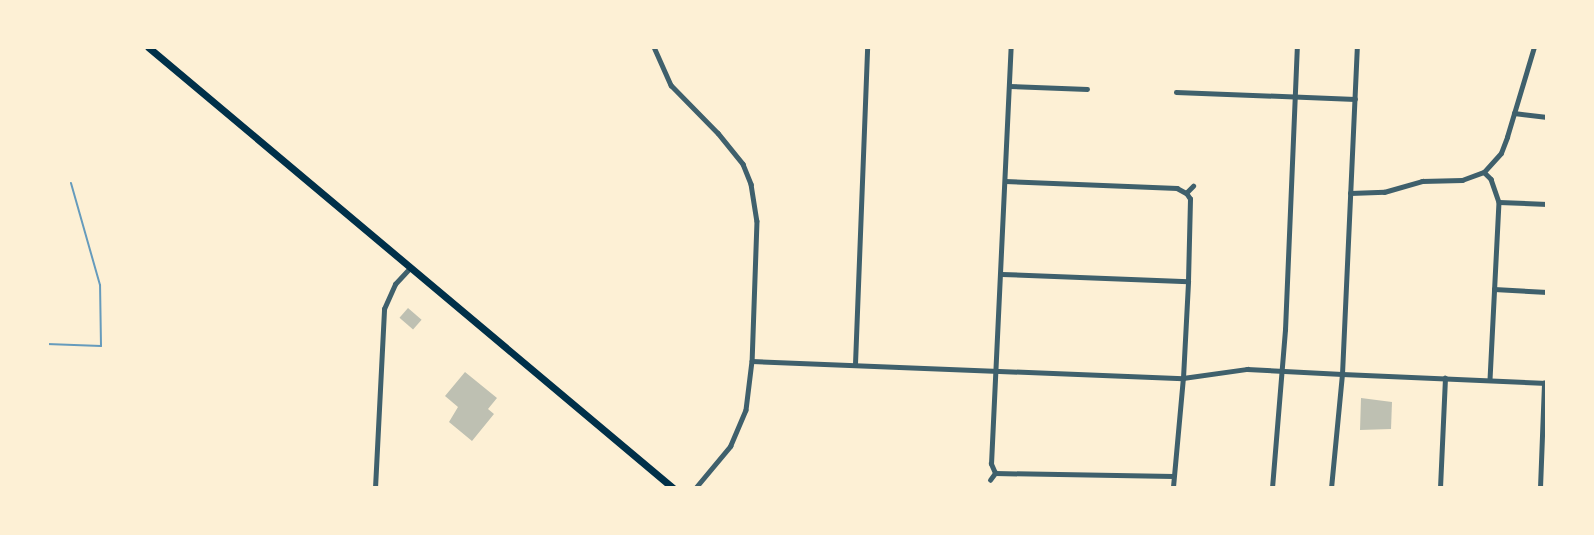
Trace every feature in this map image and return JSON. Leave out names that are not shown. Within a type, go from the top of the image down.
[{"type":"highway","points":[[148,47],[673,488]]},
{"type":"street","points":[[654,47],[671,85],[731,147],[751,184],[757,247],[750,387],[739,429],[731,446],[696,488]]},
{"type":"street","points":[[855,364],[867,47]]},
{"type":"street","points":[[995,473],[991,464],[1011,47]]},
{"type":"street","points":[[1272,488],[1282,369],[1297,47]]},
{"type":"street","points":[[1331,488],[1342,374],[1357,47]]},
{"type":"street","points":[[1350,194],[1384,192],[1422,181],[1462,180],[1484,172],[1501,153],[1534,47]]},
{"type":"street","points":[[1009,86],[1087,89]]},
{"type":"street","points":[[1176,92],[1355,99]]},
{"type":"street","points":[[1514,113],[1547,117]]},
{"type":"street","points":[[1484,172],[1490,179],[1499,202],[1490,380]]},
{"type":"street","points":[[1005,181],[1177,188],[1190,200],[1183,378],[1172,487]]},
{"type":"street","points":[[1185,193],[1193,186]]},
{"type":"street","points":[[1499,202],[1547,204]]},
{"type":"street","points":[[375,488],[384,309],[395,284],[411,268]]},
{"type":"street","points":[[1002,274],[1188,281]]},
{"type":"street","points":[[1494,289],[1547,292]]},
{"type":"street","points":[[752,361],[1183,378],[1247,369],[1282,369],[1545,383],[1540,488]]},
{"type":"street","points":[[1440,488],[1445,378]]},
{"type":"street","points":[[995,473],[1173,476]]},
{"type":"street","points":[[990,480],[995,473]]},
{"type":"building","points":[[408,308],[422,320],[413,330],[399,318]]},
{"type":"building","points":[[465,372],[497,398],[488,409],[494,414],[472,441],[449,422],[458,407],[445,396]]},
{"type":"building","points":[[1361,398],[1392,402],[1391,429],[1360,430]]},
{"type":"waterway","points":[[47,344],[101,346],[100,285],[71,183]]}]
